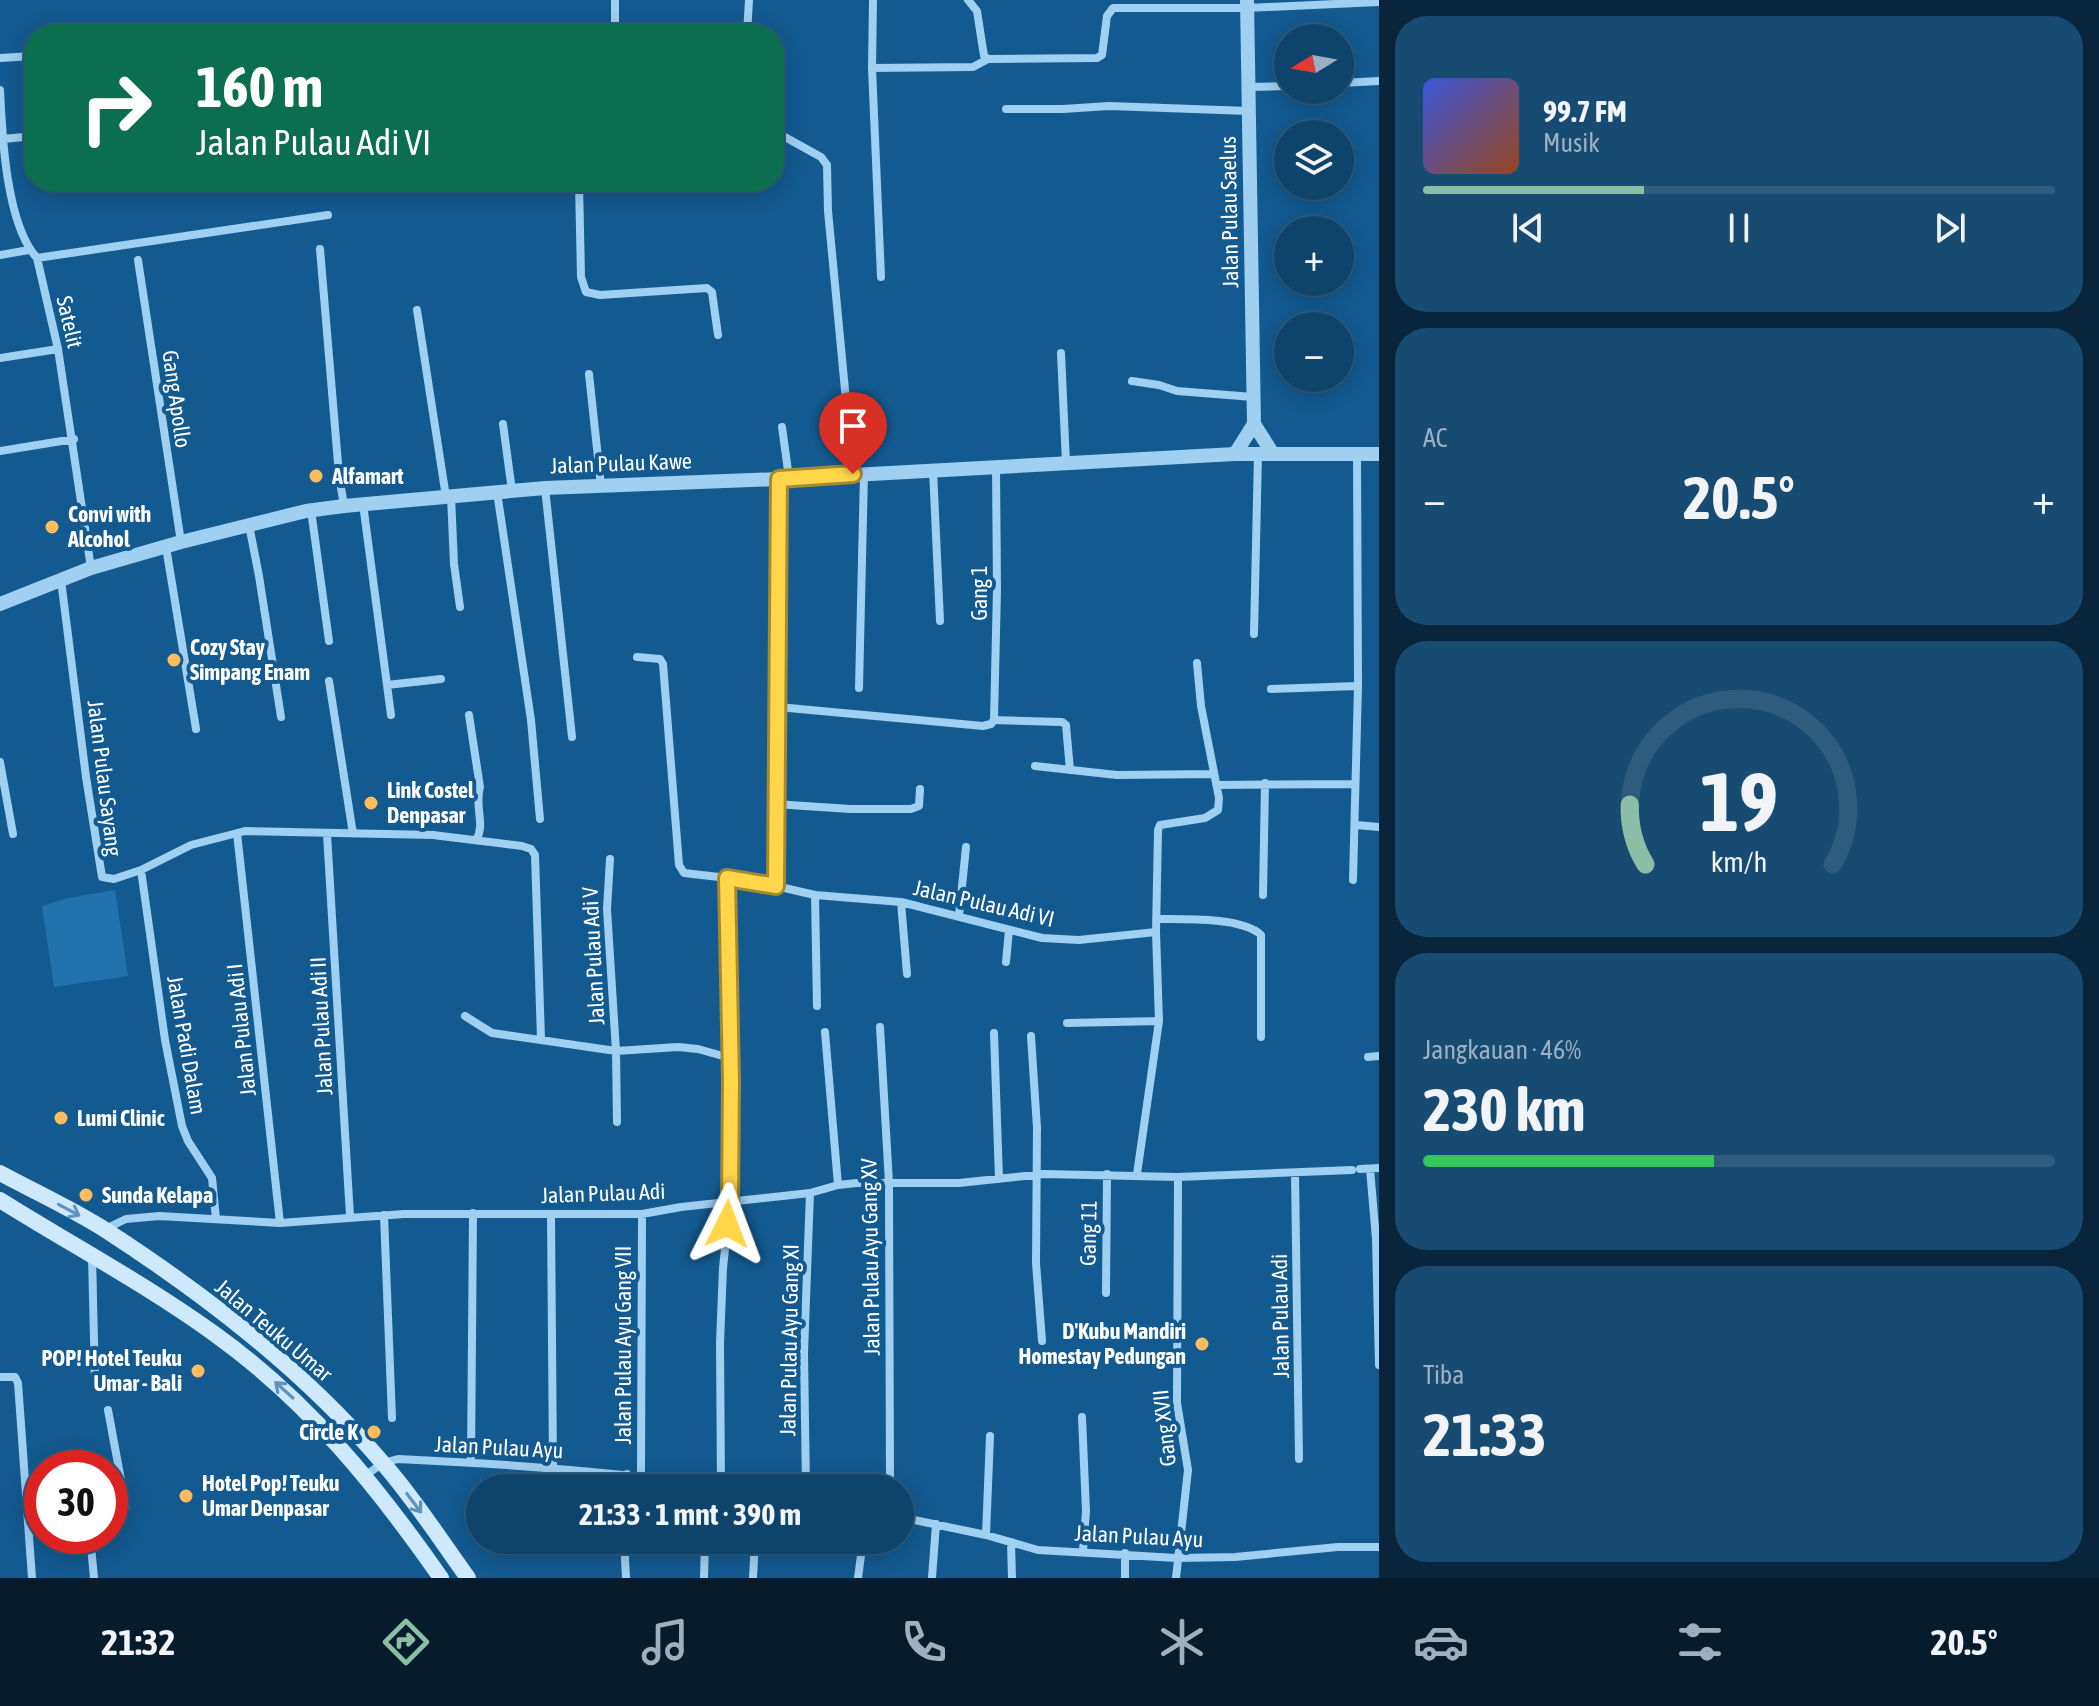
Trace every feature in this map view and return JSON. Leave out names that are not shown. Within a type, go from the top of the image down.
[{"type":"main road","name":"Jalan Teuku Umar","points":[[0,1173],[104,1229],[228,1316],[316,1393],[383,1463],[468,1578]]},
{"type":"main road","name":"Jalan Teuku Umar","points":[[0,1200],[92,1254],[215,1334],[267,1375],[366,1475],[441,1578]]},
{"type":"street","points":[[615,0],[615,24]]},
{"type":"street","points":[[748,24],[749,0]]},
{"type":"street","points":[[873,0],[872,68],[881,277]]},
{"type":"street","points":[[968,0],[977,11],[984,56],[988,59]]},
{"type":"street","points":[[872,68],[973,67],[988,59],[1100,57],[1107,16],[1113,8],[1379,2]]},
{"type":"street","name":"Jalan Pulau Saelus","points":[[1247,4],[1254,424]]},
{"type":"street","points":[[0,58],[24,57]]},
{"type":"street","points":[[1354,82],[1379,81]]},
{"type":"street","points":[[1250,87],[1274,86]]},
{"type":"street","points":[[0,90],[2,156],[17,217],[29,250],[37,258],[328,215]]},
{"type":"street","points":[[1006,109],[1109,106],[1249,111]]},
{"type":"street","points":[[3,139],[24,137]]},
{"type":"street","points":[[784,137],[821,157],[827,165],[828,211],[859,474],[859,688]]},
{"type":"street","points":[[579,192],[581,277],[586,292],[600,295],[707,288],[712,292],[718,335]]},
{"type":"street","points":[[320,249],[344,506]]},
{"type":"street","points":[[0,255],[29,250]]},
{"type":"street","name":"Satelit","points":[[37,258],[74,439],[91,568]]},
{"type":"street","name":"Gang Apollo","points":[[138,260],[181,542]]},
{"type":"street","points":[[417,310],[449,496],[460,607]]},
{"type":"street","points":[[0,358],[58,349]]},
{"type":"street","points":[[1061,353],[1066,463]]},
{"type":"street","points":[[589,374],[601,486]]},
{"type":"street","points":[[1132,381],[1177,391],[1253,397]]},
{"type":"street","points":[[503,424],[504,492],[540,819]]},
{"type":"street","points":[[1254,424],[1266,454],[1254,634]]},
{"type":"street","points":[[1235,454],[1254,424]]},
{"type":"street","points":[[776,886],[775,804],[784,478],[782,427]]},
{"type":"street","points":[[0,451],[74,439]]},
{"type":"street","name":"Jalan Pulau Kawe","points":[[0,604],[91,568],[181,542],[311,510],[344,506],[545,488],[1235,454],[1379,454]]},
{"type":"street","points":[[1353,880],[1358,686],[1357,454]]},
{"type":"street","name":"Gang 1","points":[[994,720],[996,467]]},
{"type":"street","points":[[933,470],[940,621]]},
{"type":"street","points":[[545,488],[572,737]]},
{"type":"street","points":[[363,504],[391,715]]},
{"type":"street","points":[[311,510],[329,641]]},
{"type":"street","points":[[249,524],[281,717]]},
{"type":"street","points":[[166,547],[196,729]]},
{"type":"street","name":"Jalan Pulau Sayang","points":[[61,580],[99,872],[107,879],[114,879],[141,870],[191,845],[237,833],[433,835],[522,846],[535,855],[541,1039]]},
{"type":"street","name":"Jalan Pulau Adi VI","points":[[637,657],[660,659],[663,664],[680,868],[689,874],[776,886],[815,895],[901,902],[1060,940],[1156,932]]},
{"type":"street","points":[[1137,1174],[1159,1021],[1156,932],[1158,827],[1215,814],[1218,810],[1217,785],[1201,706],[1197,663]]},
{"type":"street","points":[[387,685],[441,679]]},
{"type":"street","points":[[329,681],[353,834]]},
{"type":"street","points":[[1271,689],[1358,686]]},
{"type":"street","points":[[778,707],[983,726],[994,720],[1062,722],[1068,733],[1070,770]]},
{"type":"street","points":[[469,715],[480,787],[476,797],[481,830],[476,840]]},
{"type":"street","points":[[0,762],[13,834]]},
{"type":"street","points":[[1035,766],[1117,775],[1213,774]]},
{"type":"street","points":[[1263,895],[1265,783]]},
{"type":"street","points":[[1217,785],[1354,784]]},
{"type":"street","points":[[775,804],[911,809],[919,806],[920,789]]},
{"type":"street","points":[[1356,825],[1379,827]]},
{"type":"street","name":"Jalan Pulau Adi I","points":[[237,833],[280,1223]]},
{"type":"street","name":"Jalan Pulau Adi II","points":[[327,834],[350,1216]]},
{"type":"street","points":[[959,916],[966,847]]},
{"type":"street","name":"Jalan Pulau Adi V","points":[[610,859],[607,909],[617,1122]]},
{"type":"street","name":"Jalan Padi Dalam","points":[[141,870],[165,1040],[182,1126],[212,1178],[216,1219]]},
{"type":"street","points":[[726,1474],[721,1328],[730,1202],[727,878]]},
{"type":"street","points":[[815,895],[817,1006]]},
{"type":"street","points":[[901,902],[907,974]]},
{"type":"street","points":[[1157,919],[1188,919],[1248,927],[1261,935],[1261,1037]]},
{"type":"street","points":[[1006,962],[1009,930]]},
{"type":"street","name":"Jalan Pulau Adi V","points":[[465,1016],[492,1033],[616,1051],[678,1047],[730,1058]]},
{"type":"street","points":[[1067,1023],[1159,1021]]},
{"type":"street","name":"Jalan Pulau Ayu Gang XV","points":[[880,1027],[889,1183],[890,1474]]},
{"type":"street","points":[[825,1032],[838,1185]]},
{"type":"street","points":[[994,1033],[999,1179]]},
{"type":"street","points":[[1031,1036],[1037,1128],[1036,1263],[1042,1341]]},
{"type":"street","points":[[1368,1057],[1379,1056]]},
{"type":"street","points":[[1375,1168],[1379,1365]]},
{"type":"street","name":"Jalan Pulau Adi","points":[[104,1229],[134,1218],[159,1216],[280,1223],[384,1215],[642,1214],[810,1193],[838,1185],[959,1183],[1036,1175],[1137,1174],[1178,1177],[1375,1168]]},
{"type":"street","name":"Jalan Pulau Adi","points":[[1295,1173],[1299,1459]]},
{"type":"street","name":"Gang 11","points":[[1106,1293],[1107,1174]]},
{"type":"street","name":"Gang XVII","points":[[1176,1578],[1188,1470],[1177,1403],[1178,1177]]},
{"type":"street","name":"Jalan Pulau Ayu Gang XI","points":[[806,1474],[804,1353],[810,1193]]},
{"type":"street","points":[[471,1462],[473,1213]]},
{"type":"street","name":"Jalan Pulau Ayu Gang VII","points":[[641,1474],[642,1214]]},
{"type":"street","points":[[384,1215],[392,1418]]},
{"type":"street","points":[[551,1215],[553,1467]]},
{"type":"street","points":[[92,1254],[95,1383]]},
{"type":"street","points":[[0,1377],[15,1377],[18,1383],[32,1578]]},
{"type":"street","points":[[108,1410],[115,1450]]},
{"type":"street","points":[[1082,1417],[1086,1511],[1083,1551]]},
{"type":"street","points":[[986,1535],[990,1436]]},
{"type":"street","name":"Jalan Pulau Ayu","points":[[383,1463],[398,1459],[471,1462],[627,1474]]},
{"type":"street","points":[[366,1475],[383,1463]]},
{"type":"street","name":"Jalan Pulau Ayu","points":[[914,1520],[1038,1550],[1177,1558],[1379,1547]]},
{"type":"street","points":[[932,1578],[936,1524]]},
{"type":"street","points":[[1011,1542],[1012,1578]]},
{"type":"street","points":[[1125,1553],[1125,1578]]},
{"type":"street","points":[[92,1554],[94,1578]]},
{"type":"street","points":[[625,1554],[626,1578]]},
{"type":"street","points":[[704,1578],[705,1554]]},
{"type":"street","points":[[753,1578],[754,1554]]},
{"type":"street","points":[[858,1578],[861,1554]]},
{"type":"shaded area","points":[[115,890],[128,976],[54,987],[42,906]]},
{"type":"place","name":"Alfamart","points":[[316,476]]},
{"type":"place","name":"Convi with Alcohol","points":[[52,527]]},
{"type":"place","name":"Cozy Stay Simpang Enam","points":[[174,660]]},
{"type":"place","name":"Link Costel Denpasar","points":[[371,803]]},
{"type":"place","name":"Lumi Clinic","points":[[61,1118]]},
{"type":"place","name":"Sunda Kelapa","points":[[86,1195]]},
{"type":"place","name":"D'Kubu Mandiri Homestay Pedungan","points":[[1202,1344]]},
{"type":"place","name":"POP! Hotel Teuku Umar - Bali","points":[[198,1371]]},
{"type":"place","name":"Circle K","points":[[374,1432]]},
{"type":"place","name":"Hotel Pop! Teuku Umar Denpasar","points":[[186,1496]]},
{"type":"route","points":[[727,1224],[731,1080],[727,878],[776,886],[779,479],[853,474]]}]
